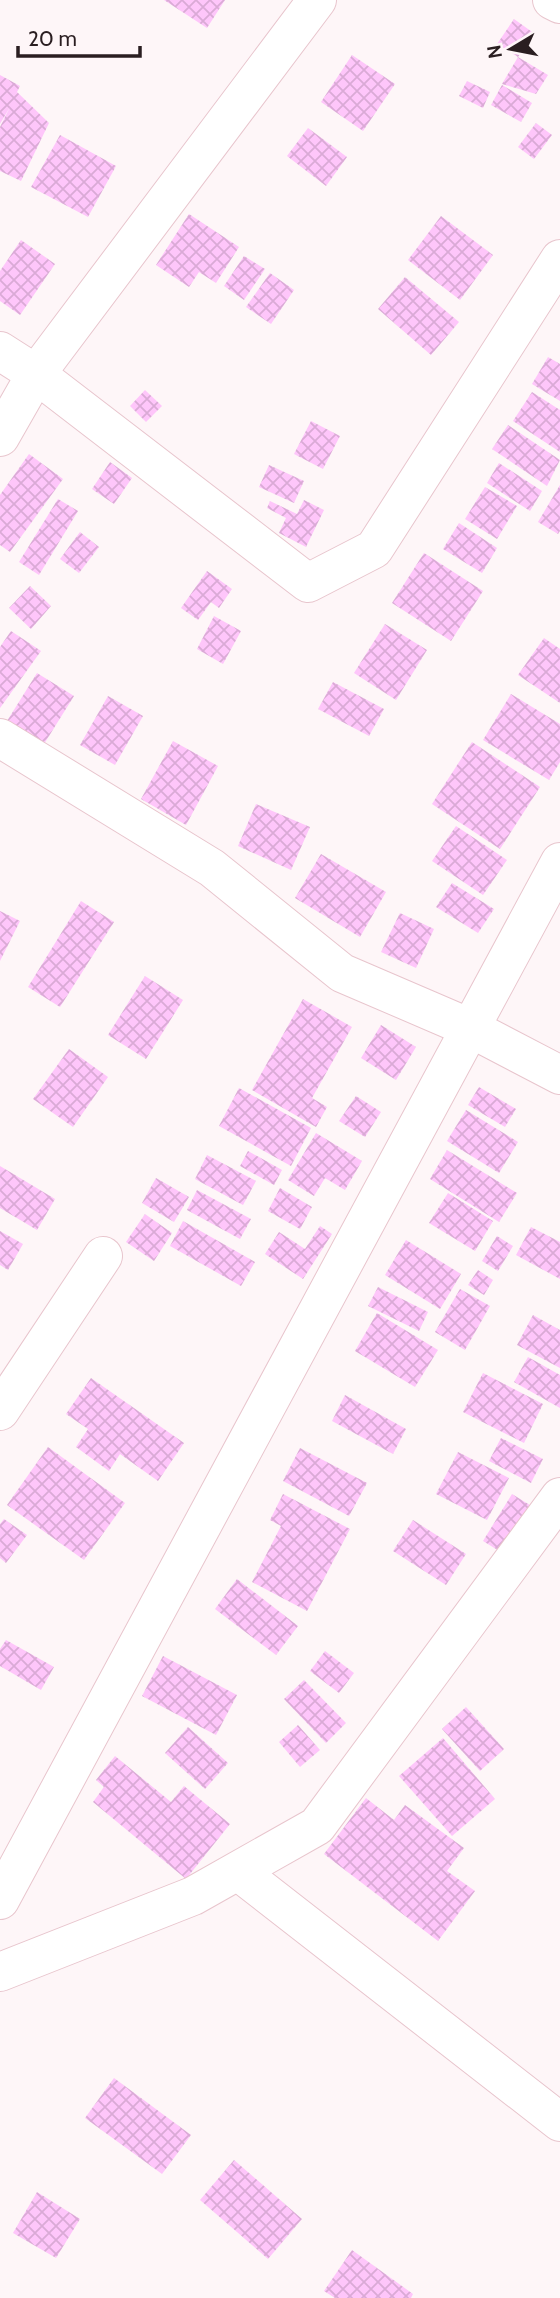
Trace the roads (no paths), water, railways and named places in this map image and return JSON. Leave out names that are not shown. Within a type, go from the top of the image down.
[{"type":"street","points":[[0,437],[36,374],[317,0]]},
{"type":"street","points":[[552,0],[560,4]]},
{"type":"street","points":[[0,351],[36,374],[308,583],[374,550],[560,259]]},
{"type":"street","points":[[0,738],[212,867],[342,973],[470,1028],[560,1075]]},
{"type":"street","points":[[0,1900],[560,862]]},
{"type":"street","points":[[0,1411],[103,1256]]},
{"type":"street","points":[[0,1972],[193,1896],[317,1826],[560,1497]]},
{"type":"street","points":[[239,1872],[560,2122]]}]
